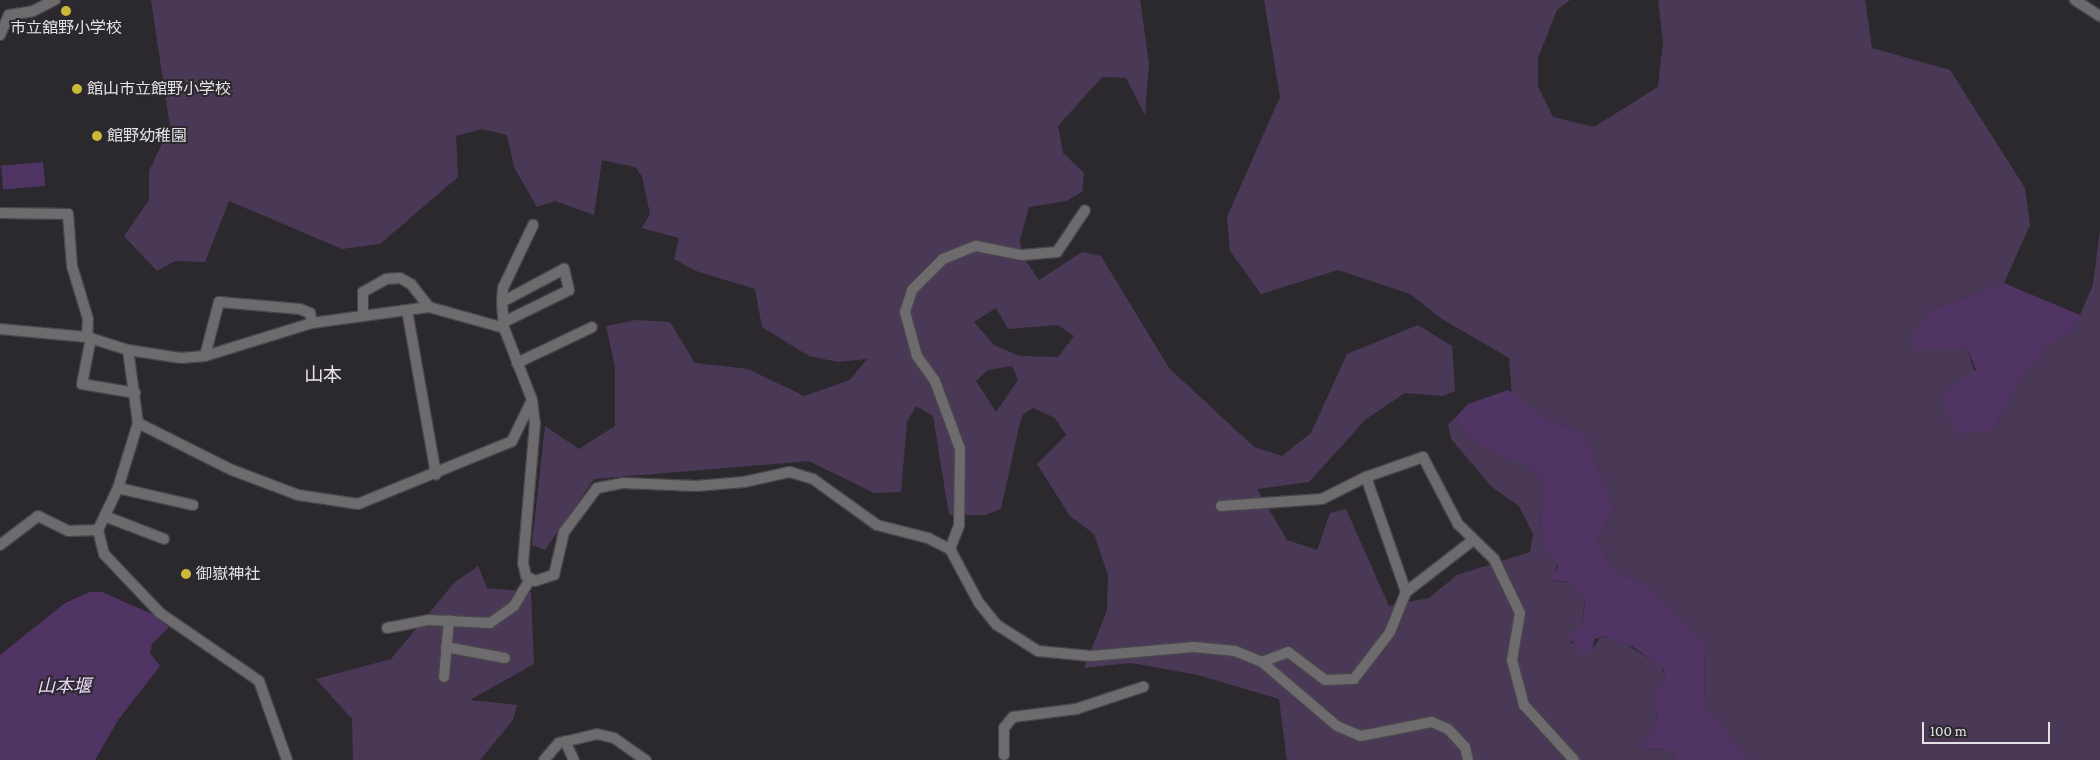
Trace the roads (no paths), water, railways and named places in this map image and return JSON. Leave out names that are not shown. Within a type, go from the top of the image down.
[{"type":"street","points":[[0,35],[9,15],[33,11],[55,0]]},
{"type":"street","points":[[2075,0],[2100,16]]},
{"type":"street","points":[[950,549],[959,525],[960,449],[935,380],[917,356],[905,312],[912,290],[943,259],[976,246],[1022,255],[1057,252],[1085,210]]},
{"type":"street","points":[[0,213],[68,214],[72,266],[88,319],[89,338],[82,384],[135,393]]},
{"type":"street","points":[[530,578],[523,564],[534,433],[532,400],[504,325],[502,302],[503,288],[532,225]]},
{"type":"street","points":[[0,329],[89,338],[128,350],[181,358],[205,356],[312,323],[429,307],[504,325],[569,290],[564,269],[502,302]]},
{"type":"street","points":[[363,316],[363,292],[386,279],[400,278],[411,284],[429,307]]},
{"type":"street","points":[[205,356],[219,302],[300,309],[310,313],[312,323]]},
{"type":"street","points":[[407,310],[436,474]]},
{"type":"street","points":[[517,363],[592,327]]},
{"type":"street","points":[[128,350],[138,423],[118,488],[107,517],[98,530],[104,554],[137,594],[259,682],[287,760]]},
{"type":"street","points":[[138,423],[232,470],[298,495],[358,504],[512,442],[532,400]]},
{"type":"street","points":[[1222,506],[1322,499],[1366,476],[1423,456],[1452,515],[1472,541],[1494,559],[1520,613],[1512,660],[1524,705],[1574,760]]},
{"type":"street","points":[[530,578],[547,581],[554,575],[564,532],[598,488],[623,483],[696,486],[790,472],[813,479],[877,525],[928,538],[950,549],[978,603],[997,625],[1038,651],[1092,656],[1194,647],[1235,651],[1262,662],[1337,726],[1361,736],[1432,722],[1448,729],[1465,748],[1468,760]]},
{"type":"street","points":[[1366,476],[1406,592]]},
{"type":"street","points":[[118,488],[193,505]]},
{"type":"street","points":[[0,545],[38,516],[69,531],[98,530]]},
{"type":"street","points":[[107,517],[164,539]]},
{"type":"street","points":[[1262,662],[1288,652],[1325,680],[1354,679],[1390,632],[1406,592],[1472,541]]},
{"type":"street","points":[[387,628],[448,620],[490,623],[514,606],[530,578]]},
{"type":"street","points":[[444,677],[448,620]]},
{"type":"street","points":[[446,647],[505,658]]},
{"type":"street","points":[[1004,755],[1004,728],[1013,717],[1076,709],[1143,687]]},
{"type":"street","points":[[544,760],[565,741],[584,735],[606,736],[646,760]]},
{"type":"street","points":[[565,741],[574,760]]},
{"type":"water","points":[[43,162],[45,186],[3,190],[1,166]]},
{"type":"water","points":[[2004,283],[2080,315],[2073,331],[2047,347],[2018,384],[1993,430],[1956,433],[1941,394],[1976,370],[1967,348],[1914,350],[1914,336],[1928,311]]},
{"type":"water","points":[[1508,390],[1544,418],[1585,434],[1614,509],[1597,539],[1615,573],[1641,581],[1705,643],[1704,704],[1746,755],[1745,760],[1676,760],[1672,750],[1638,749],[1658,722],[1654,696],[1665,677],[1663,668],[1633,647],[1604,636],[1595,639],[1591,652],[1580,654],[1569,635],[1582,626],[1585,599],[1570,582],[1552,580],[1558,566],[1544,546],[1540,520],[1545,485],[1524,462],[1502,457],[1467,437],[1455,418],[1468,404]]},
{"type":"water","name":"山本堰","points":[[90,592],[102,592],[152,614],[169,627],[152,644],[150,653],[160,666],[118,720],[95,760],[0,760],[0,655],[65,603]]},
{"type":"place","name":"市立舘野小学校","points":[[66,11]]},
{"type":"place","name":"館山市立館野小学校","points":[[77,89]]},
{"type":"place","name":"館野幼稚園","points":[[97,136]]},
{"type":"place","name":"御嶽神社","points":[[186,574]]},
{"type":"district","name":"山本","points":[[323,375]]}]
